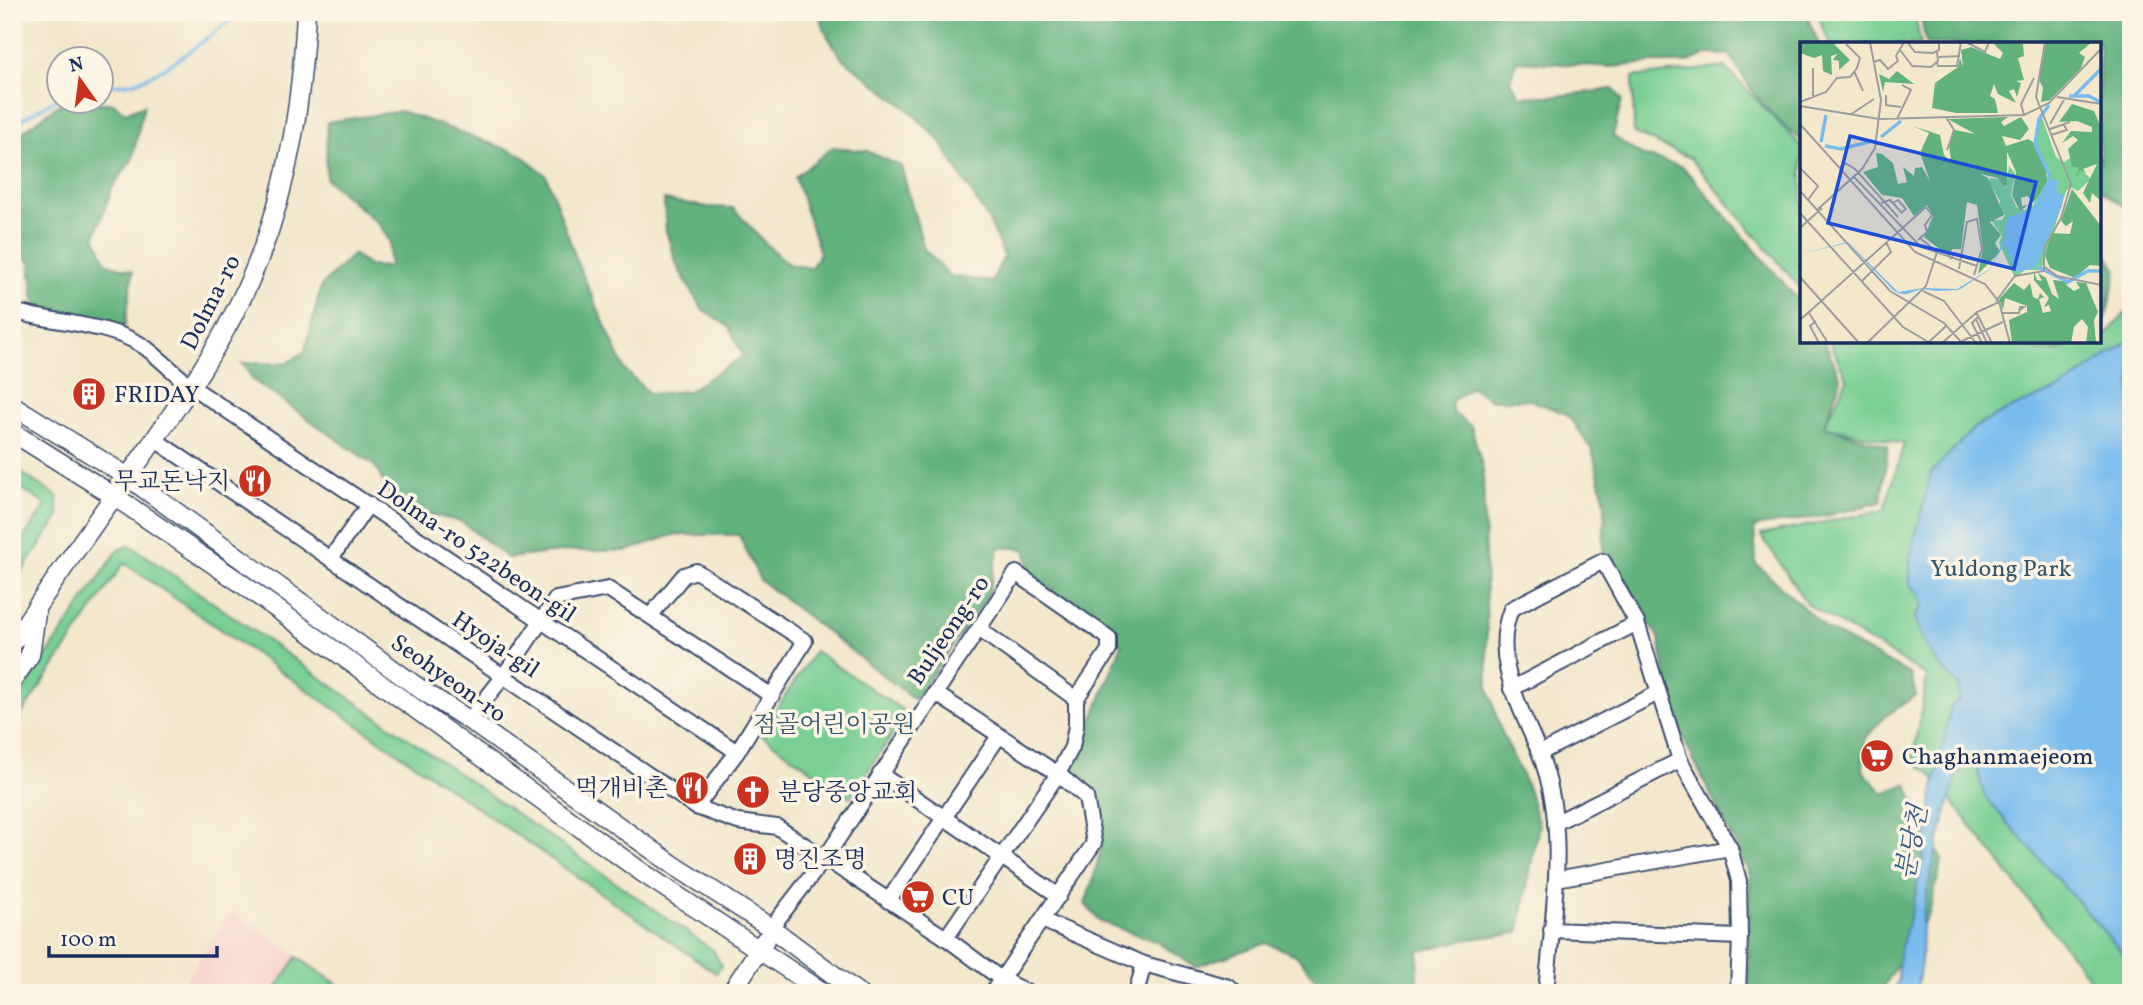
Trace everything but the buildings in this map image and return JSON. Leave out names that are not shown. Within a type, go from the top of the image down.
[{"type":"main road","name":"Dolma-ro","points":[[12,643],[191,387],[223,334],[248,284],[275,210],[299,105],[306,12]]},
{"type":"main road","name":"Seohyeon-ro","points":[[12,405],[128,477],[423,691],[469,720],[675,866],[771,928],[858,993]]},
{"type":"main road","name":"Seohyeon-ro","points":[[12,432],[114,496],[239,581],[643,873],[824,993]]},
{"type":"main road","points":[[12,619],[37,606]]},
{"type":"main road","points":[[12,681],[30,655],[37,606]]},
{"type":"main road","name":"Buljeong-ro","points":[[731,993],[771,928]]},
{"type":"street","name":"Dolma-ro 522beon-gil","points":[[14,313],[76,324],[116,335],[145,347],[191,387],[737,752]]},
{"type":"street","name":"Hyoja-gil","points":[[154,439],[696,807],[738,822],[778,827],[946,937],[1001,979],[1028,993]]},
{"type":"street","points":[[331,558],[369,504]]},
{"type":"street","points":[[1546,993],[1556,879],[1555,823],[1540,753],[1511,689],[1505,643],[1506,620],[1511,609],[1603,561],[1637,623],[1680,760],[1730,848],[1739,881],[1738,993]]},
{"type":"street","points":[[650,616],[684,575],[696,571],[805,641],[737,752],[696,807]]},
{"type":"street","name":"Buljeong-ro","points":[[771,928],[825,858],[1016,573],[1109,638],[1109,650],[1076,699]]},
{"type":"street","points":[[469,720],[503,677],[556,599],[608,589],[772,696]]},
{"type":"street","points":[[1511,689],[1637,623]]},
{"type":"street","points":[[946,937],[1058,774],[1072,747],[1076,726],[1076,699],[979,629]]},
{"type":"street","points":[[935,693],[1058,774],[1086,797],[1094,843],[992,993]]},
{"type":"street","points":[[1540,753],[1658,693]]},
{"type":"street","points":[[888,901],[999,736]]},
{"type":"street","points":[[1555,823],[1680,760]]},
{"type":"street","points":[[880,774],[1059,896]]},
{"type":"street","points":[[1556,879],[1730,848]]},
{"type":"street","points":[[1042,920],[1143,964],[1229,987],[1235,993]]},
{"type":"street","points":[[1551,930],[1740,937]]},
{"type":"street","points":[[1136,993],[1143,964]]},
{"type":"shaded area","points":[[231,911],[355,993],[177,993]]},
{"type":"green space","points":[[818,12],[1134,12],[1137,15],[1158,12],[1809,12],[1809,22],[1818,42],[1800,42],[1800,139],[1761,102],[1730,55],[1707,54],[1686,63],[1612,67],[1517,61],[1510,81],[1521,96],[1557,96],[1613,89],[1622,99],[1613,136],[1641,155],[1683,167],[1800,302],[1800,343],[1825,343],[1841,379],[1824,426],[1888,446],[1881,502],[1825,516],[1754,527],[1756,564],[1828,630],[1911,675],[1916,695],[1883,718],[1865,739],[1863,771],[1883,793],[1907,784],[1942,860],[1929,914],[1880,993],[1748,993],[1750,875],[1683,738],[1667,685],[1659,638],[1613,574],[1603,553],[1605,503],[1592,449],[1567,414],[1530,400],[1491,400],[1471,387],[1451,402],[1453,413],[1471,426],[1483,469],[1488,687],[1500,728],[1527,786],[1539,825],[1518,933],[1463,940],[1419,951],[1417,993],[1367,993],[1348,986],[1336,993],[1328,993],[1296,955],[1266,943],[1196,967],[1155,941],[1101,922],[1085,904],[1102,842],[1096,805],[1085,778],[1067,767],[1093,718],[1122,644],[1031,574],[1025,549],[999,547],[988,595],[915,700],[760,580],[739,535],[673,535],[627,551],[569,551],[507,558],[462,522],[407,509],[390,495],[375,466],[253,380],[242,363],[288,363],[305,351],[321,286],[353,254],[369,266],[389,267],[390,242],[379,224],[326,179],[327,122],[401,111],[520,154],[546,175],[580,269],[625,370],[650,394],[688,391],[743,356],[729,327],[702,309],[678,268],[666,231],[664,200],[733,208],[788,264],[811,268],[820,253],[795,177],[833,147],[867,151],[901,166],[924,249],[950,276],[992,282],[1004,256],[989,221],[939,140],[910,111],[841,57],[828,37]]},
{"type":"green space","points":[[1816,12],[1914,12],[1921,42],[1829,42]]},
{"type":"green space","points":[[1920,12],[2131,12],[2131,211],[2101,190],[2101,42],[1926,42]]},
{"type":"green space","points":[[1725,67],[1800,145],[1800,288],[1690,158],[1634,133],[1633,77]]},
{"type":"green space","points":[[116,105],[126,113],[144,105],[132,160],[112,188],[95,236],[107,264],[133,271],[125,326],[57,320],[34,302],[30,263],[12,242],[12,140],[46,114],[116,116]]},
{"type":"green space","points":[[2101,246],[2117,270],[2101,328]]},
{"type":"green space","name":"Yuldong Park","points":[[2131,307],[2131,993],[2101,993],[1930,773],[1912,761],[1927,676],[1807,604],[1761,535],[1884,510],[1904,444],[1824,426],[1847,379],[1830,343],[2101,343]]},
{"type":"green space","points":[[2025,343],[2075,343],[2056,352],[2029,348]]},
{"type":"green space","points":[[12,467],[57,496],[59,517],[12,586],[12,555],[46,505],[12,482]]},
{"type":"green space","points":[[130,545],[714,951],[721,966],[716,973],[124,563],[12,728],[12,707],[118,550]]},
{"type":"green space","name":"점골어린이공원","points":[[815,651],[907,713],[850,797],[760,734]]},
{"type":"green space","points":[[297,957],[350,993],[273,993]]},
{"type":"water","name":"Yuldong Park","points":[[2131,339],[2131,962],[1985,797],[1976,766],[1967,765],[1956,776],[1934,859],[1922,918],[1921,962],[1916,993],[1893,993],[1898,981],[1899,954],[1913,907],[1927,838],[1933,793],[1951,706],[1959,700],[1959,685],[1937,662],[1923,638],[1915,617],[1922,607],[1919,593],[1910,585],[1910,558],[1931,473],[1975,427],[2005,411],[2062,388]]},
{"type":"waterway","points":[[116,85],[146,78],[160,70],[189,52],[240,12]]},
{"type":"waterway","points":[[12,125],[46,105]]},
{"type":"place","name":"FRIDAY","points":[[89,394]]},
{"type":"place","name":"무교돈낙지","points":[[255,481]]},
{"type":"place","name":"Chaghanmaejeom","points":[[1877,756]]},
{"type":"place","name":"먹개비촌","points":[[692,788]]},
{"type":"place","name":"분당중앙교회","points":[[753,792]]},
{"type":"place","name":"명진조명","points":[[750,859]]},
{"type":"place","name":"CU","points":[[918,897]]},
{"type":"water label","name":"분당천","points":[[1911,842]]}]
